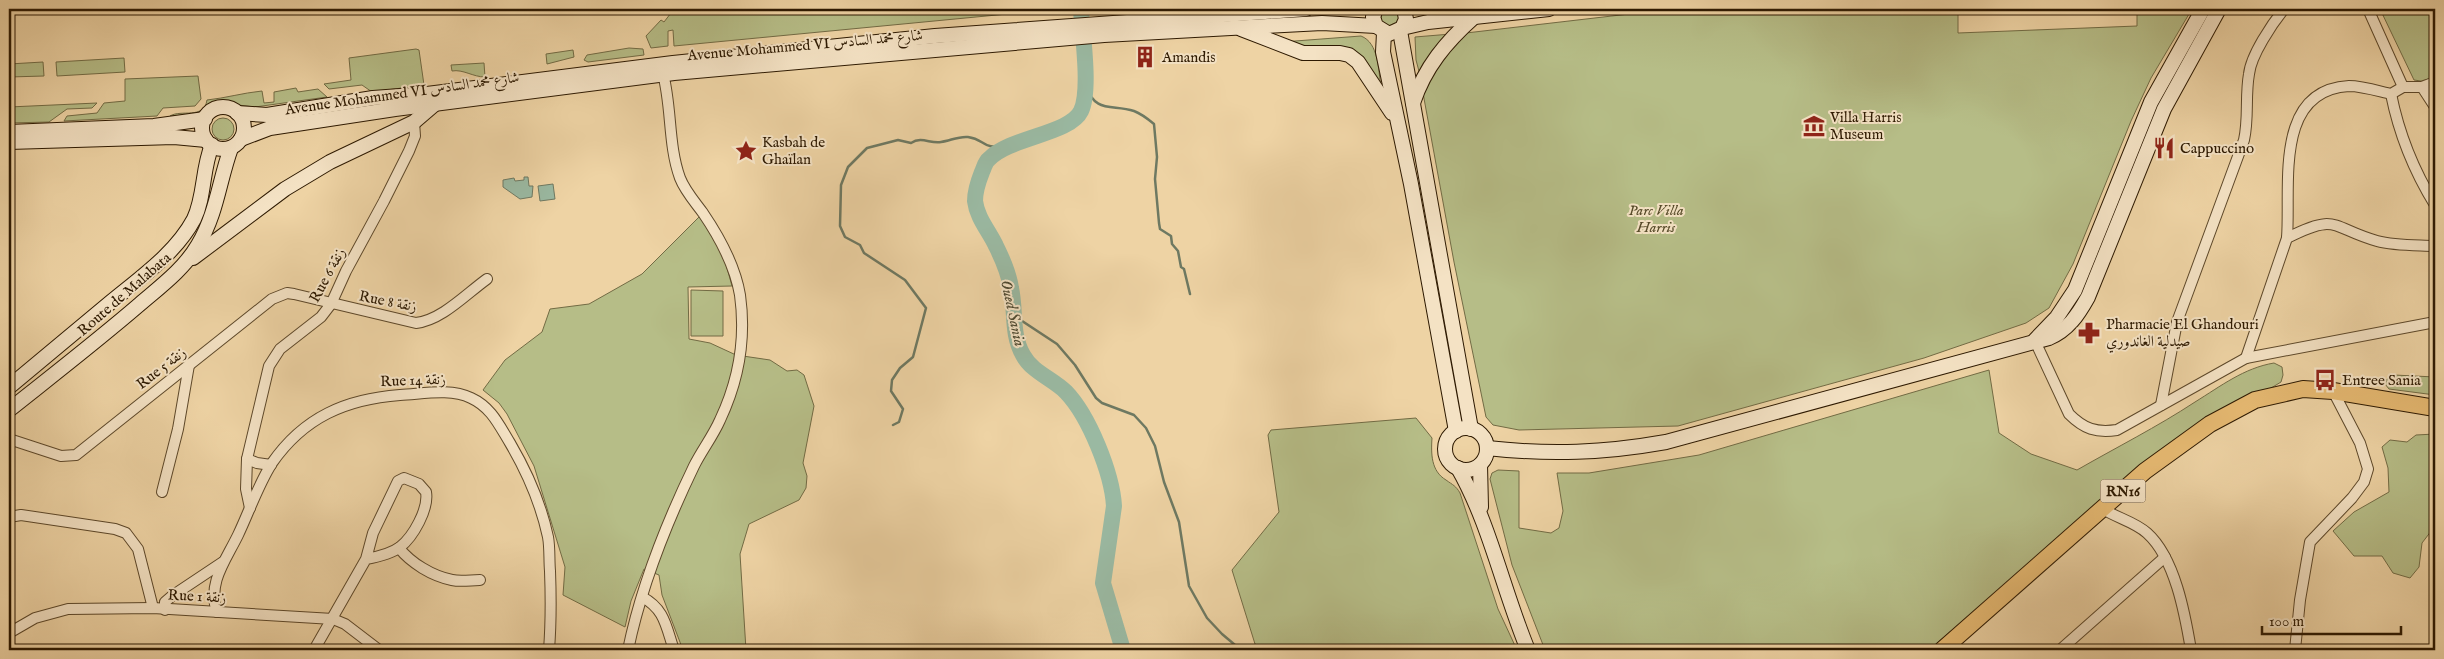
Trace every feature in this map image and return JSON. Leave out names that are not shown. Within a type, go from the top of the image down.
[{"type":"main road","name":"Avenue Mohammed VI شارع محمد السادس","points":[[236,143],[270,128],[663,74],[1306,9]]},
{"type":"main road","points":[[1376,9],[1373,16],[1380,30],[1411,184],[1456,431]]},
{"type":"main road","points":[[1404,9],[1406,19],[1401,29],[1412,104],[1471,429]]},
{"type":"main road","points":[[1401,29],[1428,22],[1549,9]]},
{"type":"main road","points":[[2035,340],[2057,317],[2074,290],[2148,109],[2203,9]]},
{"type":"main road","points":[[1487,448],[1532,453],[1577,453],[1622,450],[1666,442],[2035,340],[2049,338],[2062,331],[2083,305],[2164,109],[2219,9]]},
{"type":"main road","points":[[1412,104],[1434,59],[1450,39],[1474,17]]},
{"type":"main road","name":"Avenue Mohammed VI شارع محمد السادس","points":[[1103,29],[1233,27],[1322,23],[1380,30],[1394,34],[1401,29]]},
{"type":"main road","points":[[1233,27],[1247,30],[1303,53],[1340,53],[1349,55],[1358,62],[1397,121]]},
{"type":"main road","name":"Avenue Mohammed VI شارع محمد السادس","points":[[236,112],[267,115],[373,98],[427,94],[673,63],[935,36],[1061,33]]},
{"type":"main road","points":[[188,261],[285,189],[330,162],[414,122],[435,104]]},
{"type":"main road","points":[[9,132],[154,126],[205,119],[216,109],[227,108],[236,112],[244,125],[236,143],[221,149],[209,143],[174,137],[9,142]]},
{"type":"main road","points":[[205,119],[203,130],[209,143]]},
{"type":"main road","name":"Route de Malabata","points":[[9,387],[152,267],[177,242],[193,219],[199,206],[209,143]]},
{"type":"main road","name":"Route de Malabata","points":[[9,410],[110,330],[188,261],[209,226],[216,206],[221,177],[236,143]]},
{"type":"main road","name":"RN16","points":[[1942,650],[2145,471],[2185,440],[2255,400],[2303,390],[2332,391],[2435,408]]},
{"type":"main road","points":[[1480,465],[1467,470],[1458,468],[1450,462],[1446,452],[1447,443],[1456,431],[1471,429],[1483,436],[1487,448],[1486,455],[1480,465],[1482,515]]},
{"type":"main road","points":[[1458,468],[1482,515],[1498,569],[1528,650]]},
{"type":"street","points":[[2161,404],[2177,322],[2244,140],[2247,126],[2248,74],[2254,58],[2284,9]]},
{"type":"street","points":[[2368,9],[2373,16],[2403,87]]},
{"type":"street","points":[[628,650],[642,597],[666,532],[695,466],[720,421],[731,395],[740,357],[742,335],[740,294],[728,254],[711,224],[685,189],[676,167],[663,74]]},
{"type":"street","points":[[2246,358],[2287,238],[2289,212],[2287,158],[2295,131],[2308,105],[2318,94],[2331,88],[2352,86],[2391,94],[2403,87],[2422,87],[2435,82]]},
{"type":"street","points":[[2422,87],[2435,107]]},
{"type":"street","points":[[2391,94],[2396,117],[2411,158],[2421,182],[2435,205]]},
{"type":"street","name":"Rue 6 زنقة","points":[[250,508],[246,489],[246,459],[272,360],[280,349],[321,316],[331,304],[408,151],[414,136],[414,122]]},
{"type":"street","points":[[2287,238],[2322,223],[2333,223],[2378,242],[2435,246]]},
{"type":"street","name":"Rue 8 زنقة","points":[[331,304],[404,322],[422,322],[441,313],[487,279]]},
{"type":"street","name":"Rue 5 زنقة","points":[[9,438],[61,456],[76,455],[280,294],[294,294],[331,304]]},
{"type":"street","points":[[2035,340],[2069,414],[2077,422],[2101,432],[2117,430],[2246,358],[2435,322]]},
{"type":"street","points":[[162,492],[178,429],[189,366]]},
{"type":"street","points":[[2295,650],[2300,600],[2310,542],[2352,498],[2364,482],[2368,469],[2360,443],[2332,391]]},
{"type":"street","name":"Rue 14 زنقة","points":[[217,612],[214,592],[222,562],[234,544],[271,465],[289,441],[313,423],[342,406],[359,400],[372,397],[446,393],[471,398],[484,405],[495,417],[512,446],[541,509],[549,538],[551,606],[549,650]]},
{"type":"street","points":[[246,459],[271,465]]},
{"type":"street","points":[[314,650],[366,559],[372,533],[398,481],[404,478],[415,482],[424,489],[427,501],[412,532],[399,548],[366,559]]},
{"type":"street","points":[[2103,509],[2147,533],[2165,557],[2182,605],[2191,650]]},
{"type":"street","points":[[9,517],[21,515],[114,529],[126,533],[138,548],[153,608]]},
{"type":"street","points":[[399,548],[407,559],[453,580],[480,580]]},
{"type":"street","points":[[2060,650],[2165,557]]},
{"type":"street","name":"Rue 14 زنقة","points":[[165,610],[165,602],[172,596],[222,562]]},
{"type":"street","points":[[642,597],[652,602],[661,612],[674,650]]},
{"type":"street","name":"Rue 1 زنقة","points":[[9,633],[36,618],[68,609],[153,608],[333,619],[345,624],[379,650]]},
{"type":"green space","points":[[674,9],[1028,9],[1028,12],[674,46],[673,30],[668,31],[668,46],[651,48],[646,36],[661,20],[664,22]]},
{"type":"green space","points":[[1390,9],[1396,12],[1399,18],[1396,24],[1390,27],[1384,24],[1381,18],[1384,12]]},
{"type":"green space","name":"Parc Villa Harris","points":[[1672,9],[1958,9],[1958,33],[2137,26],[2137,9],[2192,9],[2151,78],[2131,121],[2073,264],[2049,308],[2026,323],[1924,358],[1678,426],[1519,430],[1493,425],[1486,417],[1454,262],[1423,93],[1441,59],[1466,33]]},
{"type":"green space","points":[[2380,9],[2435,9],[2435,93],[2428,79],[2414,80]]},
{"type":"green space","points":[[1451,34],[1420,75],[1416,60],[1415,37]]},
{"type":"green space","points":[[1361,36],[1371,45],[1377,58],[1381,86],[1362,61],[1282,42]]},
{"type":"green space","points":[[629,48],[643,49],[644,55],[588,62],[584,60],[587,55]]},
{"type":"green space","points":[[419,50],[424,85],[372,92],[362,85],[329,89],[324,84],[351,80],[349,58]]},
{"type":"green space","points":[[573,50],[574,57],[547,64],[546,54]]},
{"type":"green space","points":[[124,58],[125,72],[57,76],[56,62]]},
{"type":"green space","points":[[43,62],[44,76],[9,77],[9,64]]},
{"type":"green space","points":[[484,63],[485,77],[452,71],[451,65]]},
{"type":"green space","points":[[198,76],[201,99],[195,106],[163,108],[157,116],[64,121],[67,116],[97,113],[104,103],[125,101],[125,79]]},
{"type":"green space","points":[[296,88],[298,92],[318,89],[327,97],[255,107],[221,103],[200,114],[170,116],[202,110],[207,100],[262,91],[264,103],[274,102],[274,92]]},
{"type":"green space","points":[[97,103],[92,108],[67,109],[49,122],[9,123],[9,107]]},
{"type":"green space","points":[[223,118],[233,125],[234,129],[227,139],[223,140],[213,133],[212,129],[219,119]]},
{"type":"green space","points":[[700,216],[724,257],[732,286],[688,287],[689,339],[710,343],[736,355],[770,360],[787,371],[797,370],[804,375],[814,406],[803,463],[807,476],[806,488],[799,500],[749,524],[740,554],[746,650],[683,650],[662,595],[659,575],[644,569],[631,601],[625,627],[563,595],[565,567],[534,466],[507,414],[499,403],[483,390],[505,360],[542,332],[550,309],[589,304],[642,274]]},
{"type":"green space","points":[[691,290],[723,291],[723,336],[691,336]]},
{"type":"green space","points":[[2274,363],[2282,367],[2283,375],[2281,382],[2141,467],[1929,650],[1545,650],[1512,565],[1490,479],[1492,473],[1498,470],[1519,471],[1519,528],[1551,533],[1559,528],[1563,511],[1557,473],[1589,473],[1699,455],[1989,370],[1999,433],[2031,454],[2077,470],[2166,420],[2233,378],[2263,365]]},
{"type":"green space","points":[[2394,375],[2435,377],[2435,395],[2389,389],[2385,384],[2387,379]]},
{"type":"green space","points":[[1416,418],[1432,438],[1432,456],[1437,472],[1456,487],[1460,493],[1498,609],[1517,650],[1271,650],[1255,644],[1232,570],[1279,512],[1268,435],[1271,430]]},
{"type":"green space","points":[[2435,434],[2435,526],[2422,543],[2419,567],[2410,578],[2393,573],[2382,556],[2354,556],[2333,531],[2354,512],[2389,492],[2388,468],[2382,447],[2390,440],[2407,442],[2416,435]]},
{"type":"shaded area","points":[[524,177],[528,177],[529,186],[533,186],[532,197],[520,199],[503,187],[503,180],[514,178],[515,181],[524,180]]},
{"type":"shaded area","points":[[553,184],[555,199],[540,201],[538,186]]},
{"type":"waterway","name":"Oued Sania","points":[[1081,9],[1086,76],[1084,102],[1081,111],[1075,119],[1065,125],[1011,145],[989,159],[979,179],[975,201],[981,219],[996,246],[1007,272],[1019,347],[1027,361],[1037,371],[1061,387],[1075,402],[1091,430],[1104,462],[1114,506],[1103,583],[1123,650]]},
{"type":"waterway","points":[[1085,85],[1089,94],[1099,104],[1134,111],[1154,124],[1157,157],[1155,179],[1160,229],[1171,236],[1172,244],[1178,251],[1190,294]]},
{"type":"waterway","points":[[893,425],[899,422],[903,409],[891,391],[892,380],[900,368],[913,357],[926,308],[905,280],[864,253],[860,245],[845,237],[840,226],[841,185],[848,167],[867,148],[898,140],[911,143],[919,140],[937,142],[968,137],[974,138],[988,146],[1008,145]]},
{"type":"waterway","points":[[1013,315],[1057,344],[1075,365],[1096,398],[1102,403],[1134,415],[1146,428],[1155,446],[1164,482],[1179,522],[1189,586],[1207,618],[1241,650]]},
{"type":"place","name":"Amandis","points":[[1145,57]]},
{"type":"place","name":"Villa Harris Museum","points":[[1814,126]]},
{"type":"place","name":"Cappuccino","points":[[2164,148]]},
{"type":"place","name":"Kasbah de Ghaïlan","points":[[746,151]]},
{"type":"place","name":"Pharmacie El Ghandouri صيدلية الغاندوري","points":[[2089,333]]},
{"type":"place","name":"Entree Sania","points":[[2325,380]]}]
